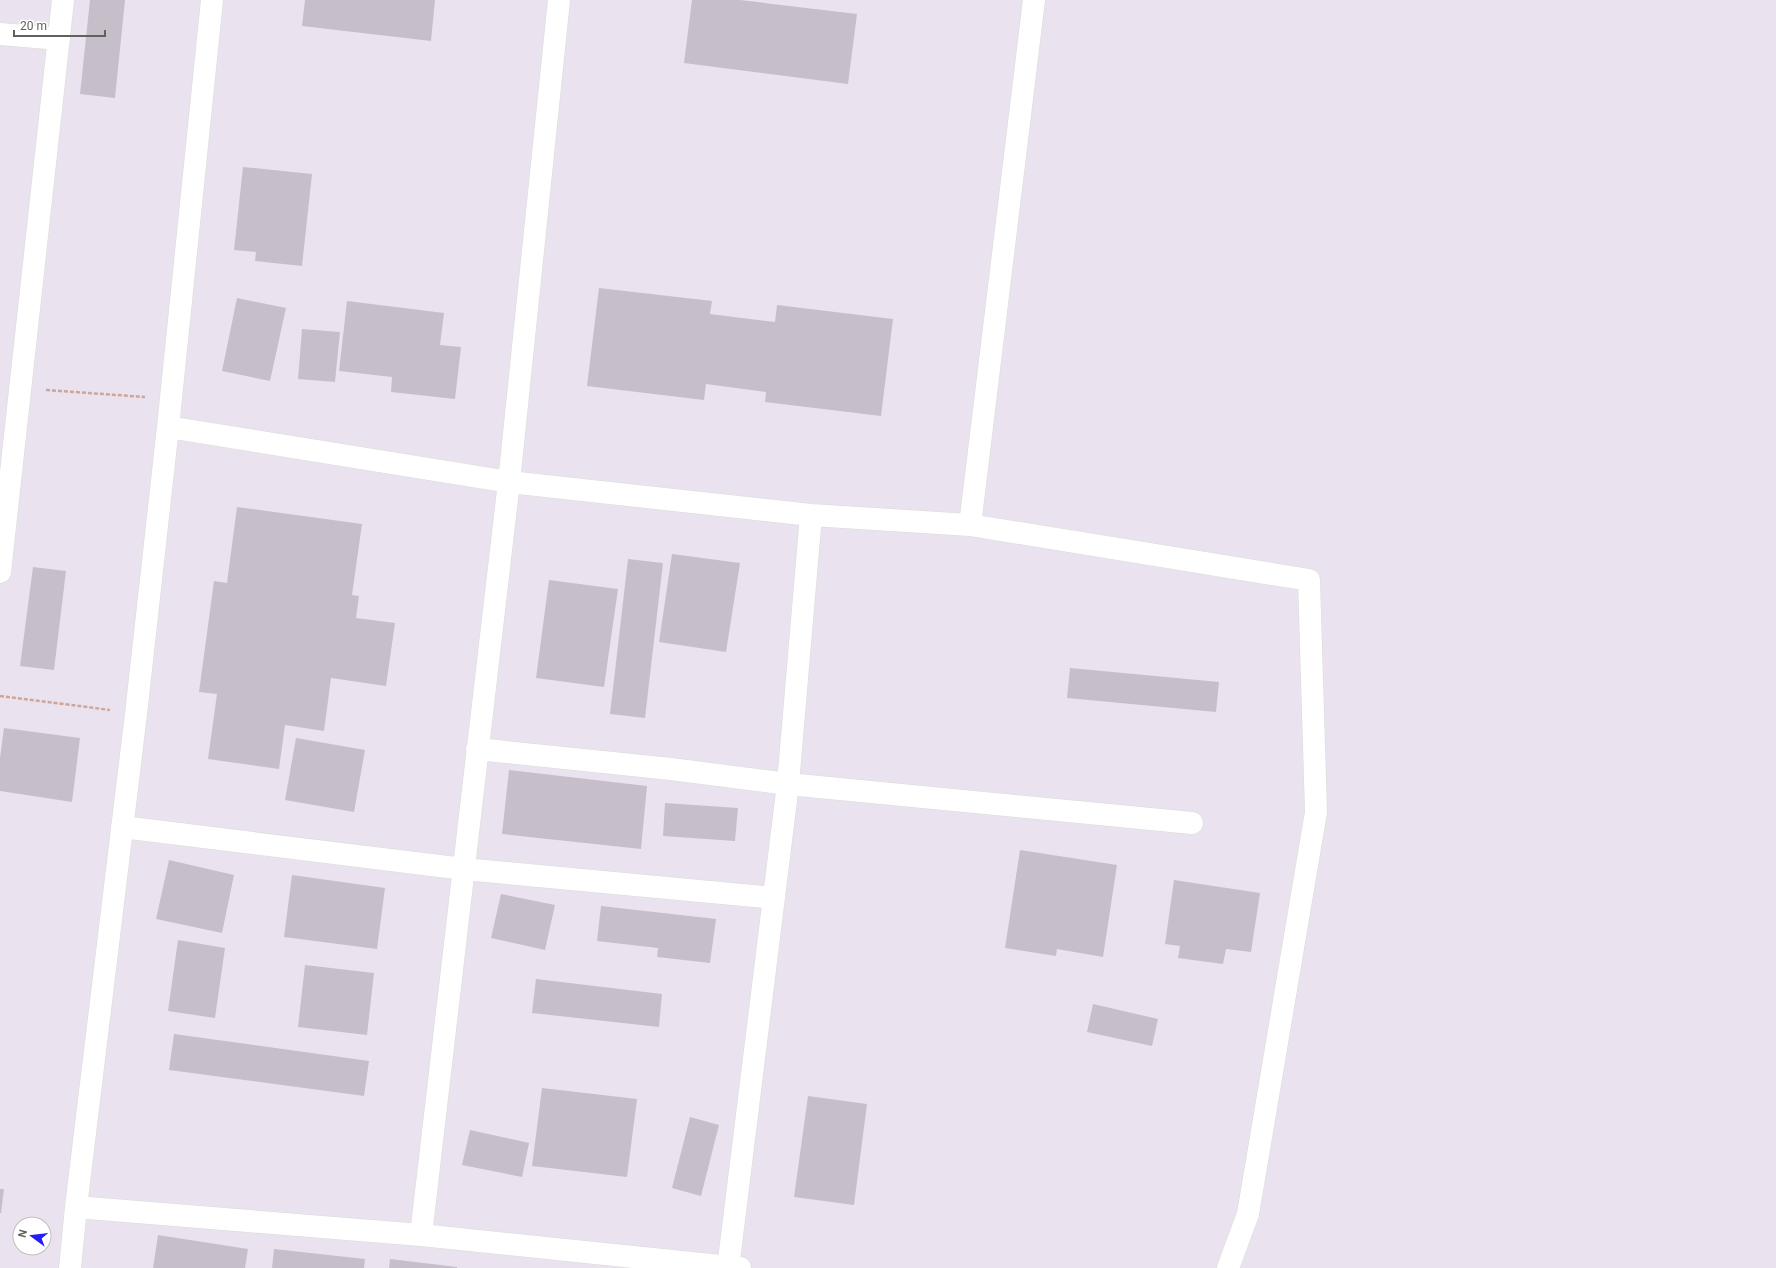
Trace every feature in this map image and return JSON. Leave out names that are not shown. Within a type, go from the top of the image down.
[{"type":"street","points":[[0,572],[63,0]]},
{"type":"street","points":[[70,1268],[76,1207],[136,714],[171,399],[212,0]]},
{"type":"street","points":[[421,1235],[508,482],[559,0]]},
{"type":"street","points":[[970,525],[1034,0]]},
{"type":"street","points":[[0,34],[59,39]]},
{"type":"street","points":[[168,427],[508,482],[811,515],[970,525],[1309,580],[1316,812],[1248,1214],[1228,1268]]},
{"type":"street","points":[[76,1207],[421,1235],[559,1259],[732,1268],[788,784],[811,515]]},
{"type":"street","points":[[477,749],[671,768],[788,784],[1192,823]]},
{"type":"street","points":[[122,827],[464,869],[774,898]]},
{"type":"path","points":[[20,388],[171,399]]},
{"type":"path","points":[[0,696],[136,714]]},
{"type":"building","points":[[90,0],[125,0],[115,98],[80,94]]},
{"type":"building","points":[[305,0],[435,0],[431,41],[302,26]]},
{"type":"building","points":[[692,0],[740,0],[857,14],[848,84],[684,63]]},
{"type":"building","points":[[243,167],[312,174],[302,266],[255,261],[256,252],[234,250]]},
{"type":"building","points":[[599,288],[712,301],[710,314],[775,322],[777,305],[893,319],[881,416],[765,402],[766,392],[706,384],[704,400],[587,386]]},
{"type":"building","points":[[237,298],[286,308],[270,381],[222,371]]},
{"type":"building","points":[[347,301],[444,313],[440,345],[461,347],[455,399],[391,392],[392,377],[339,371]]},
{"type":"building","points":[[302,329],[340,332],[335,382],[298,379]]},
{"type":"building","points":[[237,507],[362,524],[352,595],[359,596],[356,618],[395,623],[386,686],[331,678],[324,731],[285,725],[279,769],[208,759],[217,694],[199,692],[214,581],[227,583]]},
{"type":"building","points":[[672,554],[740,563],[726,652],[659,642]]},
{"type":"building","points":[[628,559],[663,563],[645,718],[610,714]]},
{"type":"building","points":[[33,567],[66,571],[54,670],[20,666]]},
{"type":"building","points":[[549,580],[618,589],[604,687],[536,678]]},
{"type":"building","points":[[1070,668],[1219,682],[1216,712],[1067,698]]},
{"type":"building","points":[[4,728],[80,738],[72,802],[0,791],[0,758]]},
{"type":"building","points":[[296,738],[365,750],[354,812],[285,800]]},
{"type":"building","points":[[509,770],[647,786],[641,849],[502,834]]},
{"type":"building","points":[[665,803],[738,808],[735,841],[663,836]]},
{"type":"building","points":[[1020,850],[1117,865],[1103,957],[1057,949],[1056,956],[1005,948]]},
{"type":"building","points":[[169,860],[234,875],[222,933],[156,919]]},
{"type":"building","points":[[292,875],[385,888],[377,949],[284,937]]},
{"type":"building","points":[[1174,880],[1260,893],[1251,952],[1226,949],[1223,964],[1178,958],[1180,946],[1165,944]]},
{"type":"building","points":[[501,894],[555,905],[545,950],[491,938]]},
{"type":"building","points":[[601,906],[716,919],[710,963],[657,957],[658,948],[597,941]]},
{"type":"building","points":[[178,940],[225,948],[215,1018],[168,1011]]},
{"type":"building","points":[[305,965],[374,973],[367,1035],[298,1027]]},
{"type":"building","points":[[536,979],[662,994],[659,1027],[532,1013]]},
{"type":"building","points":[[1093,1004],[1158,1019],[1152,1046],[1087,1032]]},
{"type":"building","points":[[174,1034],[369,1061],[364,1096],[169,1070]]},
{"type":"building","points":[[542,1088],[637,1099],[627,1177],[532,1166]]},
{"type":"building","points":[[808,1096],[867,1104],[854,1205],[794,1197]]},
{"type":"building","points":[[690,1117],[719,1125],[701,1196],[672,1188]]},
{"type":"building","points":[[470,1130],[529,1143],[522,1177],[462,1165]]},
{"type":"building","points":[[0,1189],[4,1189],[1,1213],[0,1213]]},
{"type":"building","points":[[158,1235],[248,1249],[245,1268],[153,1268]]},
{"type":"building","points":[[274,1249],[365,1259],[364,1268],[272,1268]]},
{"type":"building","points":[[390,1259],[457,1267],[457,1268],[389,1268]]}]
